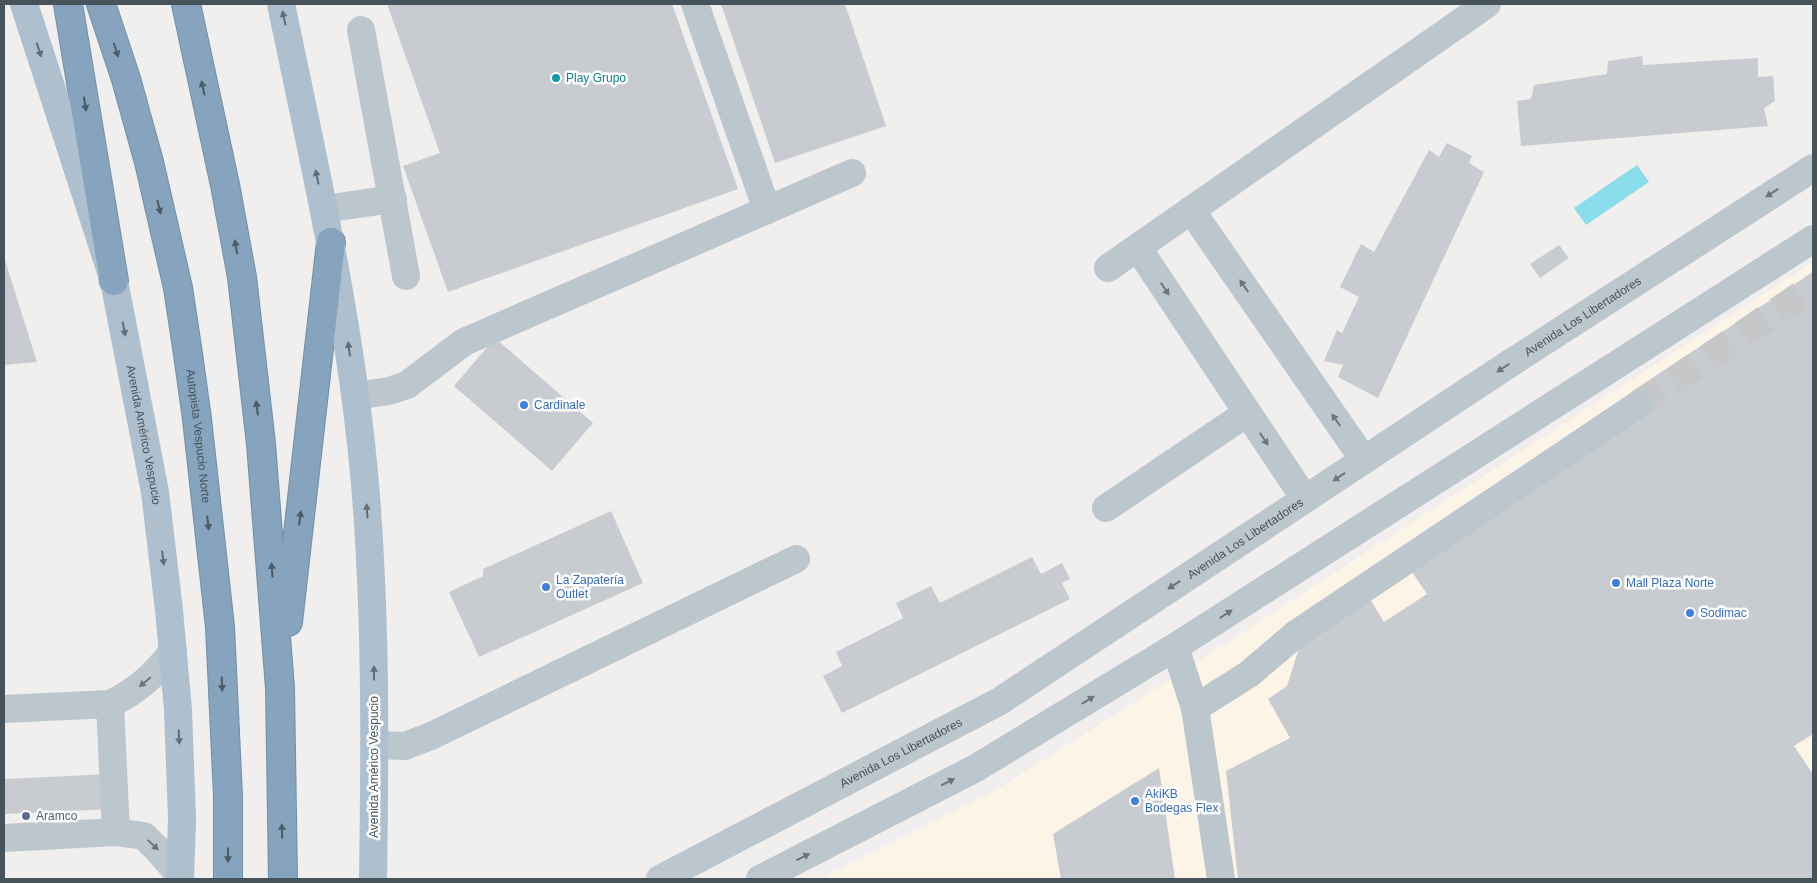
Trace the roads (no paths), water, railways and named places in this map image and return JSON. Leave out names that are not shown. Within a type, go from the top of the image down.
[{"type":"highway","points":[[68,4],[114,281]]},
{"type":"highway","name":"Autopista Vespucio Norte","points":[[101,4],[126,79],[149,162],[178,288],[187,345],[220,627],[228,796],[228,879]]},
{"type":"highway","points":[[186,4],[225,185],[242,277],[261,444],[280,688],[283,879]]},
{"type":"highway","points":[[280,688],[331,242]]},
{"type":"main road","name":"Avenida Américo Vespucio","points":[[24,4],[114,281],[155,492],[179,720],[182,819],[180,877]]},
{"type":"main road","name":"Avenida Américo Vespucio","points":[[281,4],[331,242],[345,319],[365,483],[371,570],[374,658],[373,879]]},
{"type":"street","points":[[695,4],[767,210]]},
{"type":"street","points":[[1108,268],[1487,4]]},
{"type":"street","points":[[361,30],[406,276]]},
{"type":"street","name":"Avenida Los Libertadores","points":[[660,879],[1000,701],[1550,337],[1813,168]]},
{"type":"street","points":[[355,396],[389,391],[407,385],[464,342],[852,173]]},
{"type":"street","points":[[324,209],[393,199]]},
{"type":"street","points":[[1191,210],[1364,460]]},
{"type":"street","points":[[760,879],[976,768],[1175,646],[1813,239]]},
{"type":"street","points":[[1138,248],[1305,499]]},
{"type":"street","points":[[1195,708],[1249,674],[1296,634],[1638,405]]},
{"type":"street","points":[[1106,508],[1247,413]]},
{"type":"street","points":[[375,745],[405,746],[431,736],[796,559]]},
{"type":"street","points":[[1175,646],[1195,708],[1221,879]]},
{"type":"street","points":[[4,709],[110,704],[125,697],[157,672],[173,650]]},
{"type":"street","points":[[110,704],[116,832]]},
{"type":"street","points":[[4,838],[116,832],[144,836],[180,877]]},
{"type":"water","points":[[1637,165],[1649,182],[1586,225],[1574,208]]},
{"type":"tunnel","points":[[1638,405],[1813,287]]},
{"type":"place","name":"Play Grupo","points":[[556,78]]},
{"type":"place","name":"Cardinale","points":[[524,405]]},
{"type":"place","name":"Mall Plaza Norte","points":[[1616,583]]},
{"type":"place","name":"La Zapatería Outlet","points":[[546,587]]},
{"type":"place","name":"Sodimac","points":[[1690,613]]},
{"type":"place","name":"AkiKB Bodegas Flex","points":[[1135,801]]},
{"type":"place","name":"Aramco","points":[[26,816]]}]
